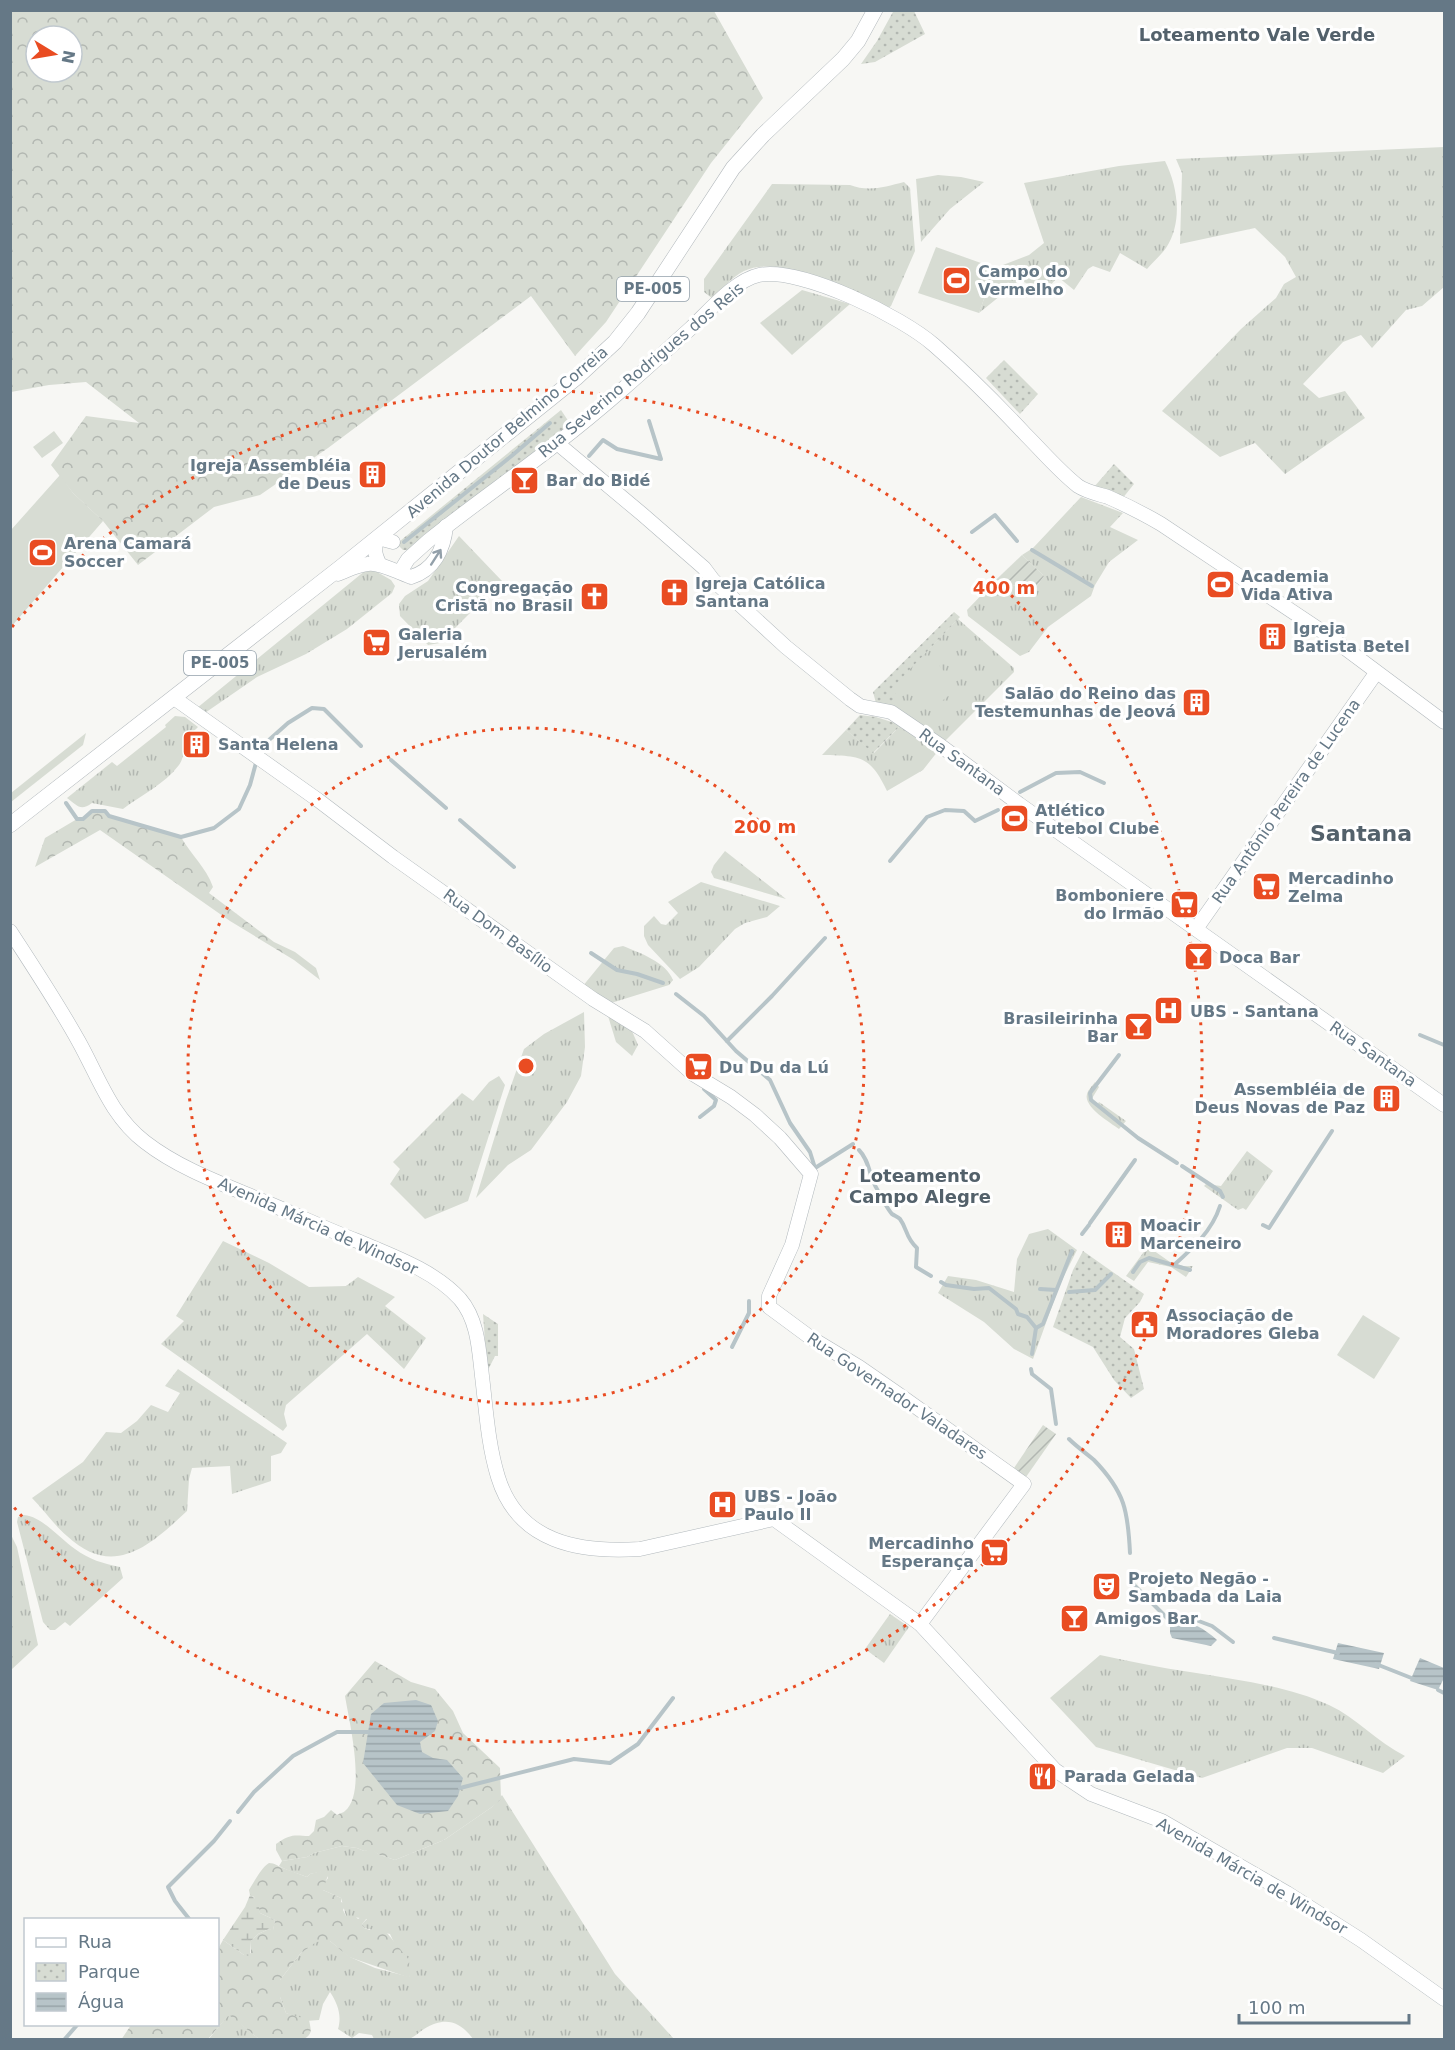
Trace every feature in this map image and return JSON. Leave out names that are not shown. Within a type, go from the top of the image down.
[{"type":"main road","name":"Avenida Doutor Belmino Correia","points":[[10,825],[327,579],[387,536],[576,378],[615,342],[638,313],[733,168],[763,135],[843,59],[858,41],[875,10]]},
{"type":"street","name":"Rua Severino Rodrigues dos Reis","points":[[406,575],[408,559],[446,526],[557,443],[636,378],[732,290],[758,276],[772,274],[808,280],[861,302],[918,333],[934,345],[1080,487],[1124,505],[1161,524],[1326,634],[1444,722]]},
{"type":"street","name":"Rua Santana","points":[[557,443],[704,568],[713,580],[786,647],[841,692],[860,706],[891,712],[1444,1105]]},
{"type":"street","points":[[408,559],[387,536],[374,549],[380,565],[406,575],[427,570],[445,541],[446,526]]},
{"type":"street","name":"Avenida Doutor Belmino Correia","points":[[327,579],[358,564],[380,565]]},
{"type":"street","name":"Rua Antônio Pereira de Lucena","points":[[1196,929],[1376,673]]},
{"type":"street","name":"Rua Dom Basílio","points":[[174,698],[593,999],[655,1039],[693,1074],[731,1097],[767,1126],[811,1174],[792,1245],[769,1296],[769,1307]]},
{"type":"street","name":"Avenida Márcia de Windsor","points":[[10,931],[79,1042],[107,1098],[126,1126],[145,1142],[164,1155],[216,1182],[415,1268],[448,1287],[463,1302],[477,1332],[485,1404],[498,1477],[505,1495],[520,1516],[542,1534],[555,1541],[602,1551],[640,1549],[774,1519],[920,1624],[1055,1770],[1091,1794],[1162,1821],[1287,1893],[1361,1940],[1444,1999]]},
{"type":"street","name":"Rua Governador Valadares","points":[[769,1307],[811,1338],[869,1373],[1024,1484],[920,1624]]},
{"type":"green space","points":[[894,10],[914,11],[925,34],[875,62],[861,64],[877,41]]},
{"type":"green space","points":[[10,11],[714,11],[763,98],[711,163],[606,322],[575,356],[531,296],[328,448],[260,495],[214,507],[138,565],[103,521],[73,493],[51,465],[86,416],[139,423],[86,382],[49,385],[11,392]]},
{"type":"green space","points":[[1444,147],[1444,287],[1422,306],[1406,310],[1372,348],[1361,335],[1343,342],[1303,384],[1319,398],[1345,391],[1365,418],[1285,474],[1255,443],[1220,457],[1162,411],[1241,329],[1276,298],[1284,284],[1296,277],[1285,257],[1255,228],[1180,244],[1182,173],[1176,159]]},
{"type":"green space","points":[[1165,161],[1176,193],[1177,216],[1166,248],[1147,269],[1120,253],[1110,272],[1093,266],[1088,269],[1074,290],[1058,277],[1044,292],[1020,280],[979,313],[995,268],[1029,255],[1044,243],[1024,183],[1119,166]]},
{"type":"green space","points":[[938,175],[984,182],[950,209],[921,242],[916,179]]},
{"type":"green space","points":[[904,182],[910,188],[915,251],[891,306],[888,308],[817,277],[777,267],[759,267],[744,271],[731,280],[713,299],[704,292],[704,279],[772,184],[850,185],[870,188]]},
{"type":"green space","name":"Campo do Vermelho","points":[[936,247],[995,268],[979,313],[918,293]]},
{"type":"green space","points":[[802,290],[850,304],[792,355],[760,323]]},
{"type":"green space","points":[[1004,360],[1038,394],[1020,414],[986,378]]},
{"type":"green space","points":[[561,410],[571,425],[408,550],[403,550],[398,545],[400,541]]},
{"type":"green space","points":[[54,431],[63,443],[42,458],[33,447]]},
{"type":"green space","points":[[1114,464],[1134,484],[1122,499],[1094,487]]},
{"type":"green space","name":"Arena Camará Soccer","points":[[60,475],[73,493],[103,521],[11,627],[11,530]]},
{"type":"green space","points":[[1081,497],[1123,513],[1110,527],[1138,540],[1109,562],[1091,596],[1048,627],[1029,652],[1020,656],[968,616],[967,610],[995,581],[1034,590],[1044,576],[1022,555],[1033,548]]},
{"type":"green space","points":[[459,536],[502,581],[440,643],[428,645],[400,616],[399,604],[405,596],[428,581]]},
{"type":"green space","points":[[1022,555],[1044,576],[1034,590],[995,581]]},
{"type":"green space","points":[[372,569],[391,580],[395,586],[392,593],[347,629],[306,654],[257,677],[202,715],[197,708],[366,570]]},
{"type":"green space","points":[[954,612],[960,617],[891,689],[896,694],[890,707],[876,703],[873,692]]},
{"type":"green space","points":[[958,619],[1014,668],[1014,672],[944,742],[890,707],[890,689]]},
{"type":"green space","points":[[936,661],[957,689],[928,712],[907,684]]},
{"type":"green space","points":[[860,715],[876,717],[901,725],[873,753],[846,730]]},
{"type":"green space","points":[[175,716],[185,717],[198,727],[188,737],[179,765],[160,784],[123,809],[92,803],[81,807],[67,798],[112,762],[117,766],[166,727],[165,725]]},
{"type":"green space","points":[[901,725],[938,751],[923,770],[887,791],[875,770],[862,760],[855,757],[822,755],[846,730],[874,753]]},
{"type":"green space","points":[[86,733],[83,745],[11,802],[11,793]]},
{"type":"green space","points":[[92,811],[105,811],[109,816],[181,837],[210,880],[213,887],[209,893],[274,942],[295,952],[316,968],[320,980],[294,960],[230,921],[100,830],[35,867],[45,838],[77,819],[83,819]]},
{"type":"green space","points":[[725,851],[786,899],[714,878],[711,872]]},
{"type":"green space","points":[[701,882],[780,906],[767,917],[745,923],[735,929],[699,967],[680,979],[648,945],[644,936],[644,926],[654,916],[661,924],[666,925],[678,913],[668,902]]},
{"type":"green space","points":[[623,946],[659,963],[673,980],[669,985],[608,1004],[582,987],[614,948]]},
{"type":"green space","points":[[584,1012],[585,1047],[581,1076],[567,1102],[531,1150],[508,1165],[476,1198],[524,1049],[544,1034]]},
{"type":"green space","points":[[608,1016],[632,1031],[638,1045],[632,1056],[616,1042]]},
{"type":"green space","points":[[499,1076],[505,1085],[468,1201],[425,1219],[390,1184],[400,1169],[393,1162],[462,1093],[473,1101],[489,1082]]},
{"type":"green space","points":[[1095,1082],[1099,1087],[1091,1100],[1097,1105],[1099,1102],[1126,1121],[1119,1129],[1098,1114],[1089,1104],[1087,1094]]},
{"type":"green space","points":[[1247,1151],[1273,1171],[1246,1210],[1243,1208],[1238,1210],[1204,1186],[1206,1184],[1221,1186]]},
{"type":"green space","points":[[1048,1229],[1077,1250],[1060,1284],[1033,1359],[1014,1349],[984,1322],[938,1293],[948,1276],[976,1280],[1014,1292],[1017,1259],[1029,1234]]},
{"type":"green space","points":[[223,1241],[269,1263],[309,1287],[346,1286],[358,1277],[395,1297],[385,1306],[426,1338],[404,1369],[367,1334],[286,1405],[284,1414],[287,1426],[283,1431],[161,1344],[184,1321],[176,1316]]},
{"type":"green space","points":[[1150,1248],[1170,1262],[1193,1266],[1186,1277],[1171,1267],[1148,1262],[1134,1281],[1126,1276],[1146,1249]]},
{"type":"green space","points":[[1083,1251],[1144,1294],[1140,1302],[1125,1318],[1120,1337],[1134,1349],[1144,1389],[1131,1398],[1114,1380],[1093,1347],[1053,1327],[1073,1270]]},
{"type":"green space","points":[[483,1314],[498,1324],[498,1356],[495,1356],[489,1368],[487,1368]]},
{"type":"green space","points":[[1363,1315],[1400,1338],[1374,1379],[1337,1355]]},
{"type":"green space","points":[[178,1369],[287,1443],[281,1453],[271,1456],[271,1481],[232,1494],[230,1466],[192,1468],[187,1511],[159,1536],[130,1553],[115,1556],[100,1555],[84,1549],[62,1532],[32,1498],[83,1462],[106,1432],[121,1433],[137,1421],[151,1405],[168,1412],[180,1393],[165,1386]]},
{"type":"green space","points":[[1043,1425],[1056,1434],[1026,1477],[1014,1468]]},
{"type":"green space","points":[[24,1515],[44,1524],[85,1556],[120,1567],[123,1578],[70,1626],[65,1622],[55,1630],[50,1630],[43,1622],[17,1522],[18,1517]]},
{"type":"green space","points":[[11,1535],[17,1547],[38,1645],[11,1670]]},
{"type":"green space","points":[[890,1614],[909,1627],[884,1663],[865,1649]]},
{"type":"green space","points":[[1100,1655],[1261,1684],[1312,1698],[1339,1710],[1405,1756],[1383,1773],[1312,1748],[1287,1748],[1202,1778],[1096,1747],[1050,1698]]},
{"type":"green space","points":[[375,1661],[411,1682],[435,1689],[453,1711],[463,1733],[500,1768],[501,1799],[444,1840],[395,1860],[371,1850],[364,1851],[342,1846],[307,1857],[282,1861],[276,1850],[276,1844],[292,1836],[309,1836],[314,1831],[316,1820],[324,1817],[331,1810],[337,1815],[345,1811],[351,1802],[356,1773],[353,1739],[345,1696]]},
{"type":"green space","points":[[502,1795],[615,1974],[674,2039],[473,2039],[463,2028],[451,2022],[432,2025],[404,2040],[374,2039],[372,2035],[359,2033],[352,2038],[338,2029],[340,2019],[330,1992],[323,2004],[319,2020],[306,2021],[286,2013],[280,1997],[280,1980],[300,1954],[316,1941],[330,1941],[350,1957],[375,1968],[410,1977],[390,1934],[364,1928],[362,1924],[367,1919],[346,1916],[341,1898],[323,1890],[323,1885],[328,1878],[325,1871],[310,1874],[307,1877],[279,1866],[282,1861],[307,1857],[342,1846],[364,1851],[371,1849],[395,1860],[444,1840],[492,1807]]},
{"type":"green space","points":[[274,1864],[307,1877],[325,1870],[328,1875],[323,1890],[341,1898],[341,1902],[346,1904],[343,1910],[346,1916],[355,1916],[358,1919],[367,1918],[362,1924],[364,1928],[370,1930],[383,1928],[409,1960],[410,1978],[349,1957],[330,1941],[316,1942],[300,1954],[280,1980],[280,1997],[286,2013],[309,2020],[311,2031],[304,2039],[259,2039],[229,2015],[208,2039],[121,2040],[130,2026],[219,2026],[219,1947],[223,1940],[244,1955],[251,1953],[251,1941],[258,1934],[269,1929],[273,1930],[275,1920],[260,1913],[249,1890],[266,1865]]},
{"type":"green space","points":[[250,1895],[258,1902],[260,1913],[275,1920],[273,1931],[269,1929],[258,1934],[251,1941],[250,1956],[244,1955],[223,1940],[245,1907]]},
{"type":"green space","points":[[229,2014],[259,2039],[208,2040]]},
{"type":"water","points":[[1175,1620],[1198,1626],[1217,1640],[1211,1646],[1172,1638],[1170,1624]]},
{"type":"water","points":[[1338,1643],[1384,1653],[1379,1669],[1333,1659]]},
{"type":"water","points":[[1420,1658],[1444,1668],[1444,1678],[1438,1690],[1410,1681]]},
{"type":"water","points":[[416,1700],[431,1705],[438,1721],[435,1731],[420,1742],[422,1752],[433,1758],[447,1760],[463,1778],[458,1796],[448,1811],[420,1814],[397,1805],[363,1763],[371,1714],[384,1703]]},
{"type":"waterway","points":[[589,456],[603,440],[617,449],[661,459],[649,421]]},
{"type":"waterway","points":[[515,453],[550,423]]},
{"type":"waterway","points":[[404,542],[514,454]]},
{"type":"waterway","points":[[972,532],[995,515],[1017,541]]},
{"type":"waterway","points":[[1032,550],[1092,586]]},
{"type":"waterway","points":[[66,803],[77,819],[83,819],[92,811],[105,811],[109,816],[181,837],[214,828],[239,809],[250,785],[260,748],[288,723],[312,708],[324,709],[361,746]]},
{"type":"waterway","points":[[391,760],[446,808]]},
{"type":"waterway","points":[[1020,792],[1056,773],[1080,772],[1104,783]]},
{"type":"waterway","points":[[890,861],[927,817],[945,810],[964,811],[975,821],[998,810]]},
{"type":"waterway","points":[[460,820],[514,867]]},
{"type":"waterway","points":[[727,1041],[825,938]]},
{"type":"waterway","points":[[591,953],[617,970],[663,983]]},
{"type":"waterway","points":[[676,994],[704,1016],[736,1051],[770,1080],[790,1123],[810,1152],[815,1168],[853,1144]]},
{"type":"waterway","points":[[1420,1035],[1444,1045]]},
{"type":"waterway","points":[[1119,1055],[1090,1093],[1091,1100],[1138,1138],[1177,1163]]},
{"type":"waterway","points":[[700,1117],[714,1106],[716,1100],[704,1089]]},
{"type":"waterway","points":[[1263,1225],[1269,1228],[1332,1131]]},
{"type":"waterway","points":[[859,1150],[863,1154],[874,1184],[884,1202],[892,1214],[900,1219],[910,1240],[917,1248],[916,1267],[931,1276]]},
{"type":"waterway","points":[[1090,1223],[1135,1160]]},
{"type":"waterway","points":[[1182,1166],[1220,1191],[1223,1197]]},
{"type":"waterway","points":[[1174,1265],[1207,1231],[1220,1206]]},
{"type":"waterway","points":[[1082,1234],[1089,1225]]},
{"type":"waterway","points":[[941,1282],[946,1285],[974,1289],[989,1288],[1016,1309],[1018,1314],[1027,1317],[1036,1328],[1043,1324],[1072,1251]]},
{"type":"waterway","points":[[1133,1272],[1140,1262],[1149,1258],[1190,1270]]},
{"type":"waterway","points":[[1069,1292],[1095,1290],[1111,1274]]},
{"type":"waterway","points":[[1040,1289],[1056,1290]]},
{"type":"waterway","points":[[732,1347],[749,1313],[749,1301]]},
{"type":"waterway","points":[[1032,1354],[1036,1328]]},
{"type":"waterway","points":[[1031,1369],[1032,1374],[1051,1389],[1056,1424]]},
{"type":"waterway","points":[[1069,1439],[1094,1460],[1118,1492],[1126,1514],[1130,1553]]},
{"type":"waterway","points":[[1132,1572],[1134,1585],[1172,1623]]},
{"type":"waterway","points":[[1181,1621],[1188,1617],[1212,1626],[1233,1642]]},
{"type":"waterway","points":[[1274,1638],[1338,1653]]},
{"type":"waterway","points":[[1376,1664],[1414,1679]]},
{"type":"waterway","points":[[1438,1690],[1444,1693]]},
{"type":"waterway","points":[[460,1788],[574,1759],[610,1763],[638,1744],[673,1698]]},
{"type":"waterway","points":[[238,1812],[254,1792],[293,1756],[337,1732],[368,1732]]},
{"type":"waterway","points":[[188,1918],[175,1901],[168,1887],[214,1841],[230,1821]]},
{"type":"waterway","points":[[64,2040],[76,2026]]},
{"type":"place","name":"Campo do Vermelho","points":[[957,280]]},
{"type":"place","name":"Igreja Assembléia de Deus","points":[[372,474]]},
{"type":"place","name":"Bar do Bidé","points":[[525,480]]},
{"type":"place","name":"Arena Camará Soccer","points":[[43,552]]},
{"type":"place","name":"Academia Vida Ativa","points":[[1220,585]]},
{"type":"place","name":"Igreja Católica Santana","points":[[674,592]]},
{"type":"place","name":"Congregação Cristã no Brasil","points":[[594,596]]},
{"type":"place","name":"Igreja Batista Betel","points":[[1272,637]]},
{"type":"place","name":"Galeria Jerusalém","points":[[377,643]]},
{"type":"place","name":"Salão do Reino das Testemunhas de Jeová","points":[[1197,702]]},
{"type":"place","name":"Santa Helena","points":[[197,744]]},
{"type":"place","name":"Atlético Futebol Clube","points":[[1014,819]]},
{"type":"place","name":"Mercadinho Zelma","points":[[1267,887]]},
{"type":"place","name":"Bomboniere do Irmão","points":[[1185,904]]},
{"type":"place","name":"Doca Bar","points":[[1198,957]]},
{"type":"place","name":"UBS - Santana","points":[[1169,1011]]},
{"type":"place","name":"Brasileirinha Bar","points":[[1139,1027]]},
{"type":"place","name":"Du Du da Lú","points":[[698,1067]]},
{"type":"place","name":"Assembléia de Deus Novas de Paz","points":[[1386,1098]]},
{"type":"place","name":"Moacir Marceneiro","points":[[1119,1234]]},
{"type":"place","name":"Associação de Moradores Gleba","points":[[1145,1324]]},
{"type":"place","name":"UBS - João Paulo II","points":[[723,1505]]},
{"type":"place","name":"Mercadinho Esperança","points":[[995,1552]]},
{"type":"place","name":"Projeto Negão - Sambada da Laia","points":[[1107,1587]]},
{"type":"place","name":"Amigos Bar","points":[[1074,1618]]},
{"type":"place","name":"Parada Gelada","points":[[1043,1776]]},
{"type":"district","name":"Loteamento Vale Verde","points":[[1257,34]]},
{"type":"district","name":"Santana","points":[[1361,833]]},
{"type":"district","name":"Loteamento Campo Alegre","points":[[920,1185]]}]
